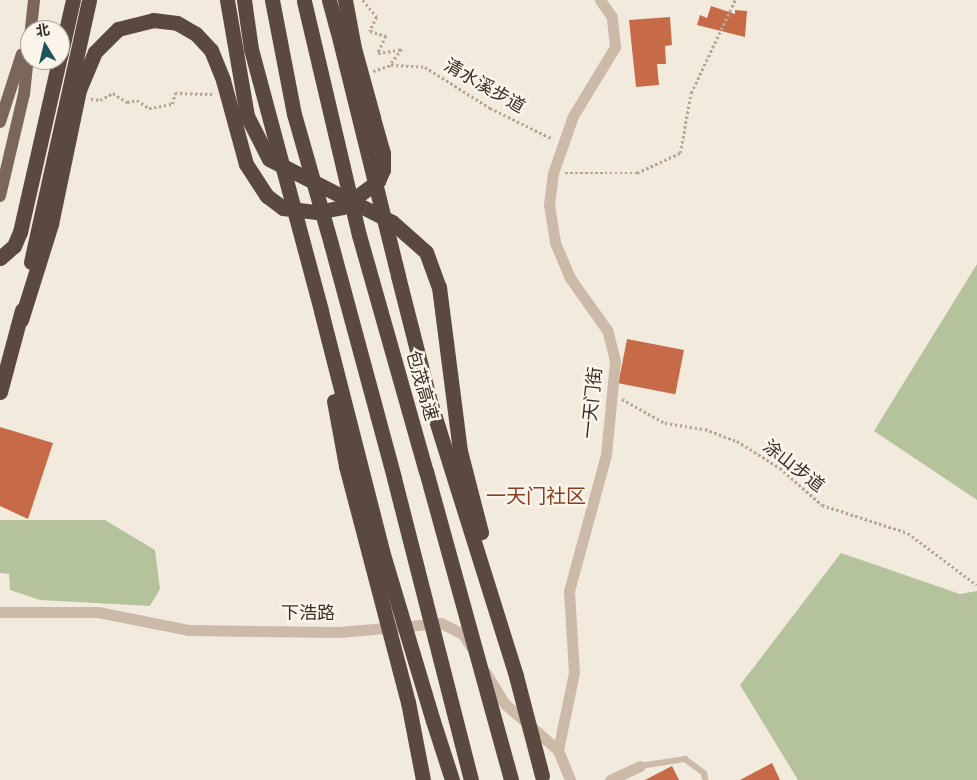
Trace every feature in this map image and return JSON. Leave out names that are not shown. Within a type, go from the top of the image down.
[{"type":"highway","points":[[69,20],[74,0]]},
{"type":"highway","points":[[21,320],[38,221],[88,0]]},
{"type":"highway","points":[[227,0],[247,116],[269,159],[392,222],[426,252],[439,287],[454,455]]},
{"type":"highway","points":[[244,0],[251,49],[322,316],[353,464],[416,733],[423,780]]},
{"type":"highway","points":[[272,0],[294,114],[394,478],[471,780]]},
{"type":"highway","points":[[329,0],[398,276],[495,583],[505,638],[542,780]]},
{"type":"highway","points":[[0,392],[51,224],[79,90],[95,52],[118,30],[153,20],[177,23],[196,34],[211,50],[223,80],[246,164],[267,196],[296,213],[343,207],[378,181],[383,170],[381,140],[354,48],[345,0]]},
{"type":"highway","name":"包茂高速","points":[[303,1],[359,235],[512,780]]},
{"type":"highway","points":[[0,258],[14,246],[20,232],[57,70]]},
{"type":"highway","points":[[353,464],[452,780]]},
{"type":"main road","points":[[30,20],[34,0]]},
{"type":"main road","points":[[0,122],[20,62]]},
{"type":"main road","points":[[0,196],[24,94],[25,70]]},
{"type":"street","name":"一天门街","points":[[558,750],[574,673],[569,591],[606,455],[614,395],[616,360],[608,330],[570,278],[555,242],[549,205],[553,173],[561,144],[573,116],[613,53],[614,26],[600,0]]},
{"type":"street","name":"下浩路","points":[[0,612],[98,612],[189,630],[339,632],[441,623],[463,634],[504,704],[558,750]]},
{"type":"street","points":[[558,750],[570,780]]},
{"type":"street","points":[[610,780],[640,766]]},
{"type":"lane","points":[[640,766],[685,759],[704,773],[706,780]]},
{"type":"path","name":"清水溪步道","points":[[363,0],[377,16],[370,31],[386,36],[378,53],[402,49],[391,64],[425,67],[490,108],[561,144]]},
{"type":"path","points":[[553,173],[637,172],[680,153],[691,93],[734,0]]},
{"type":"path","points":[[100,100],[113,94],[127,102],[138,100],[148,108],[172,104]]},
{"type":"path","name":"涂山步道","points":[[614,395],[665,423],[705,429],[737,440],[780,468],[822,505],[908,532],[977,585]]},
{"type":"green space","points":[[977,264],[977,500],[874,431]]},
{"type":"green space","points":[[0,520],[105,520],[155,550],[160,589],[150,606],[40,600],[10,590],[9,574],[0,573]]},
{"type":"green space","points":[[841,553],[960,594],[977,591],[977,780],[798,780],[740,685]]},
{"type":"building","points":[[711,6],[735,14],[735,10],[747,11],[745,37],[697,25],[700,15],[707,18]]},
{"type":"building","points":[[670,17],[672,45],[665,46],[666,64],[657,64],[659,85],[636,87],[629,20]]},
{"type":"building","points":[[627,339],[684,350],[675,394],[618,383]]},
{"type":"building","points":[[0,427],[53,443],[28,519],[0,506]]},
{"type":"building","points":[[772,763],[780,780],[740,780]]},
{"type":"building","points":[[672,766],[679,780],[645,780]]},
{"type":"district","name":"一天门社区","points":[[536,497]]}]
